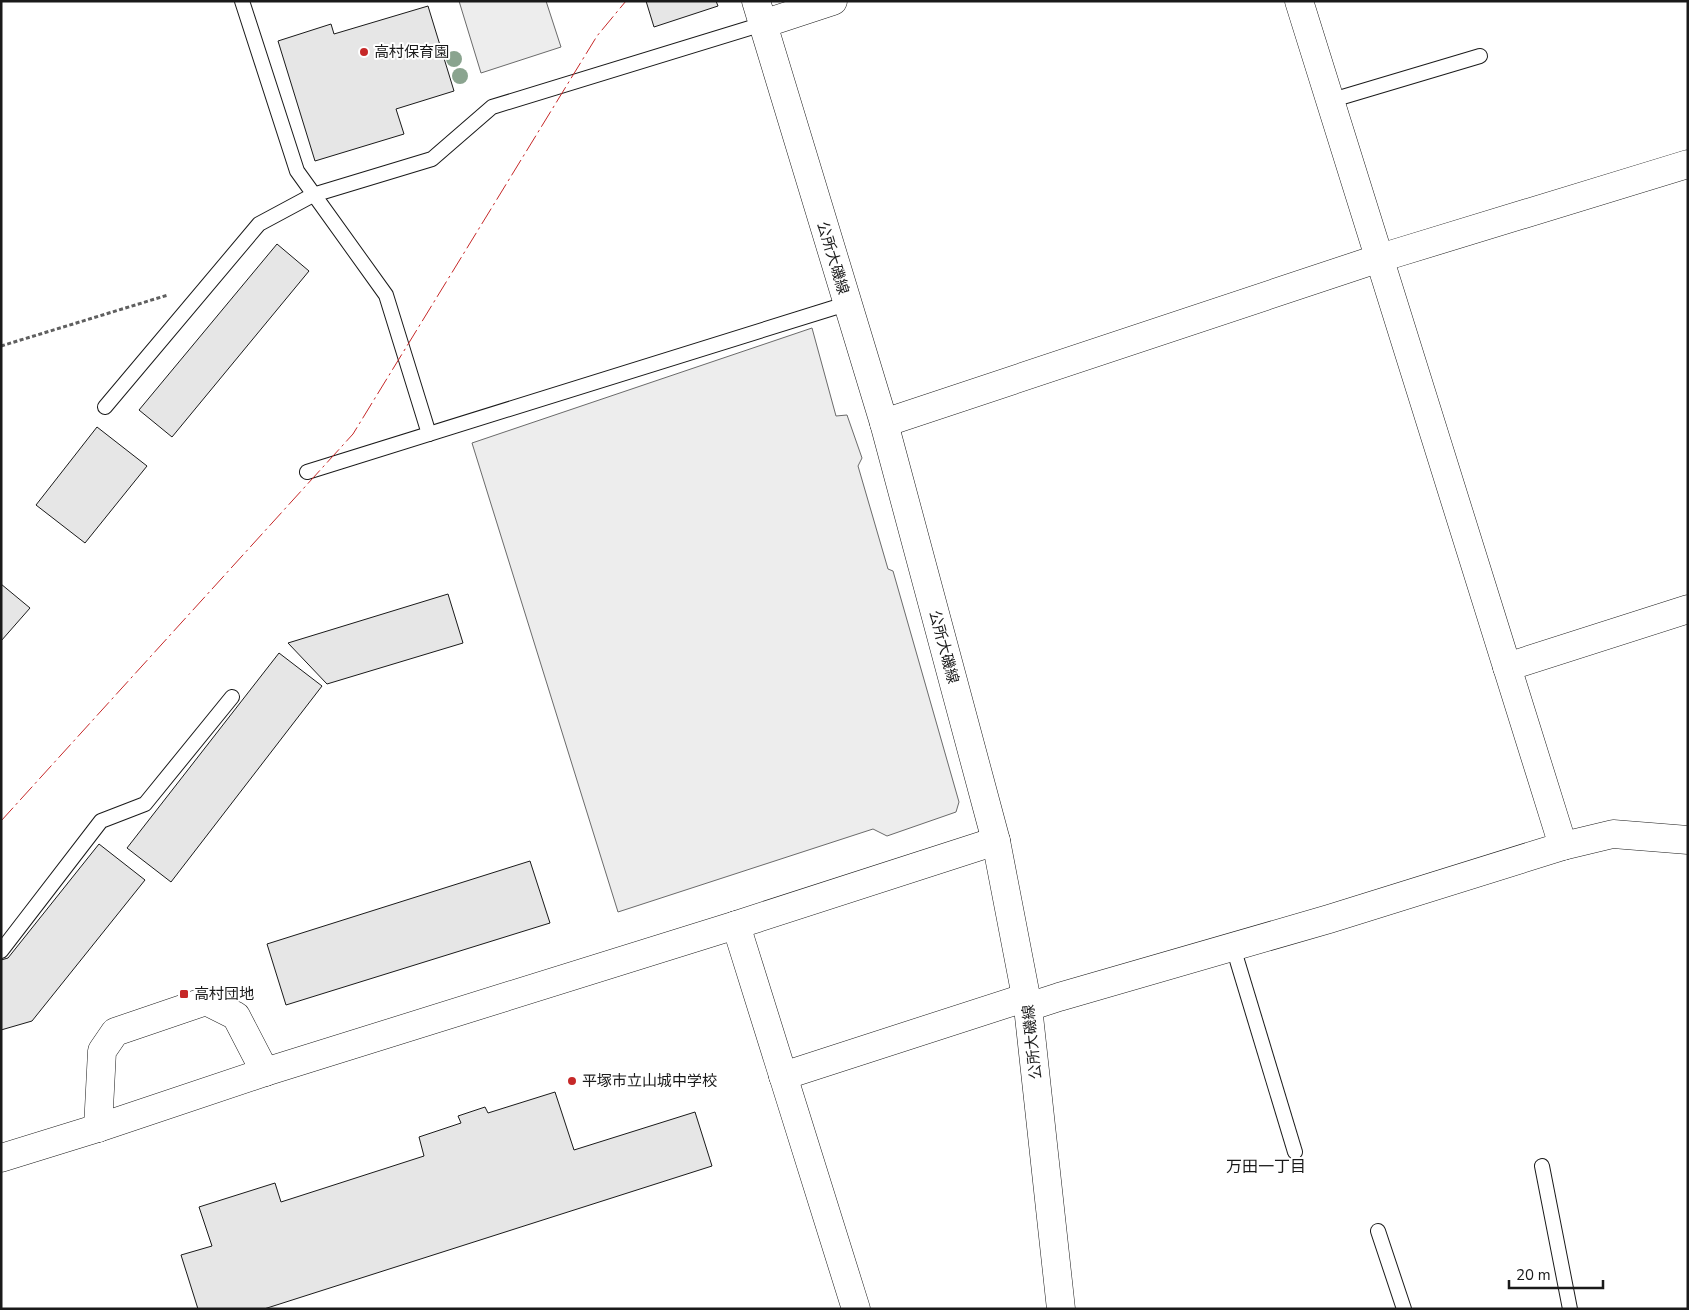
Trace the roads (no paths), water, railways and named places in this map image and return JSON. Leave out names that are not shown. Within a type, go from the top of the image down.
[{"type":"street","points":[[759,12],[833,1]]},
{"type":"street","points":[[1299,1],[1563,846]]},
{"type":"street","name":"公所大磯線","points":[[759,12],[846,304],[884,423],[996,841],[1028,1002],[1061,1309]]},
{"type":"street","points":[[884,423],[1380,258],[1688,164]]},
{"type":"street","points":[[1507,667],[1688,609]]},
{"type":"street","points":[[783,1076],[1028,1002],[1068,994],[1329,920],[1563,846],[1613,834],[1688,840]]},
{"type":"street","points":[[1,1158],[98,1128],[265,1072],[736,925],[996,841]]},
{"type":"street","points":[[736,925],[856,1309]]},
{"type":"street","points":[[98,1128],[102,1051],[115,1032],[197,1004],[206,1001],[236,1016],[265,1072]]},
{"type":"lane","points":[[242,1],[297,171],[386,296],[429,434]]},
{"type":"lane","points":[[105,408],[259,224],[313,194],[432,159],[492,108],[759,12]]},
{"type":"lane","points":[[1329,101],[1480,56]]},
{"type":"lane","points":[[307,472],[846,304]]},
{"type":"lane","points":[[1,951],[101,821],[146,804],[232,697]]},
{"type":"lane","points":[[1233,947],[1295,1152]]},
{"type":"lane","points":[[1542,1166],[1570,1309]]},
{"type":"lane","points":[[1378,1230],[1404,1309]]},
{"type":"place","name":"高村保育園","points":[[364,52]]},
{"type":"place","name":"高村団地","points":[[184,994]]},
{"type":"place","name":"平塚市立山城中学校","points":[[572,1081]]},
{"type":"district","name":"万田一丁目","points":[[1266,1166]]}]
